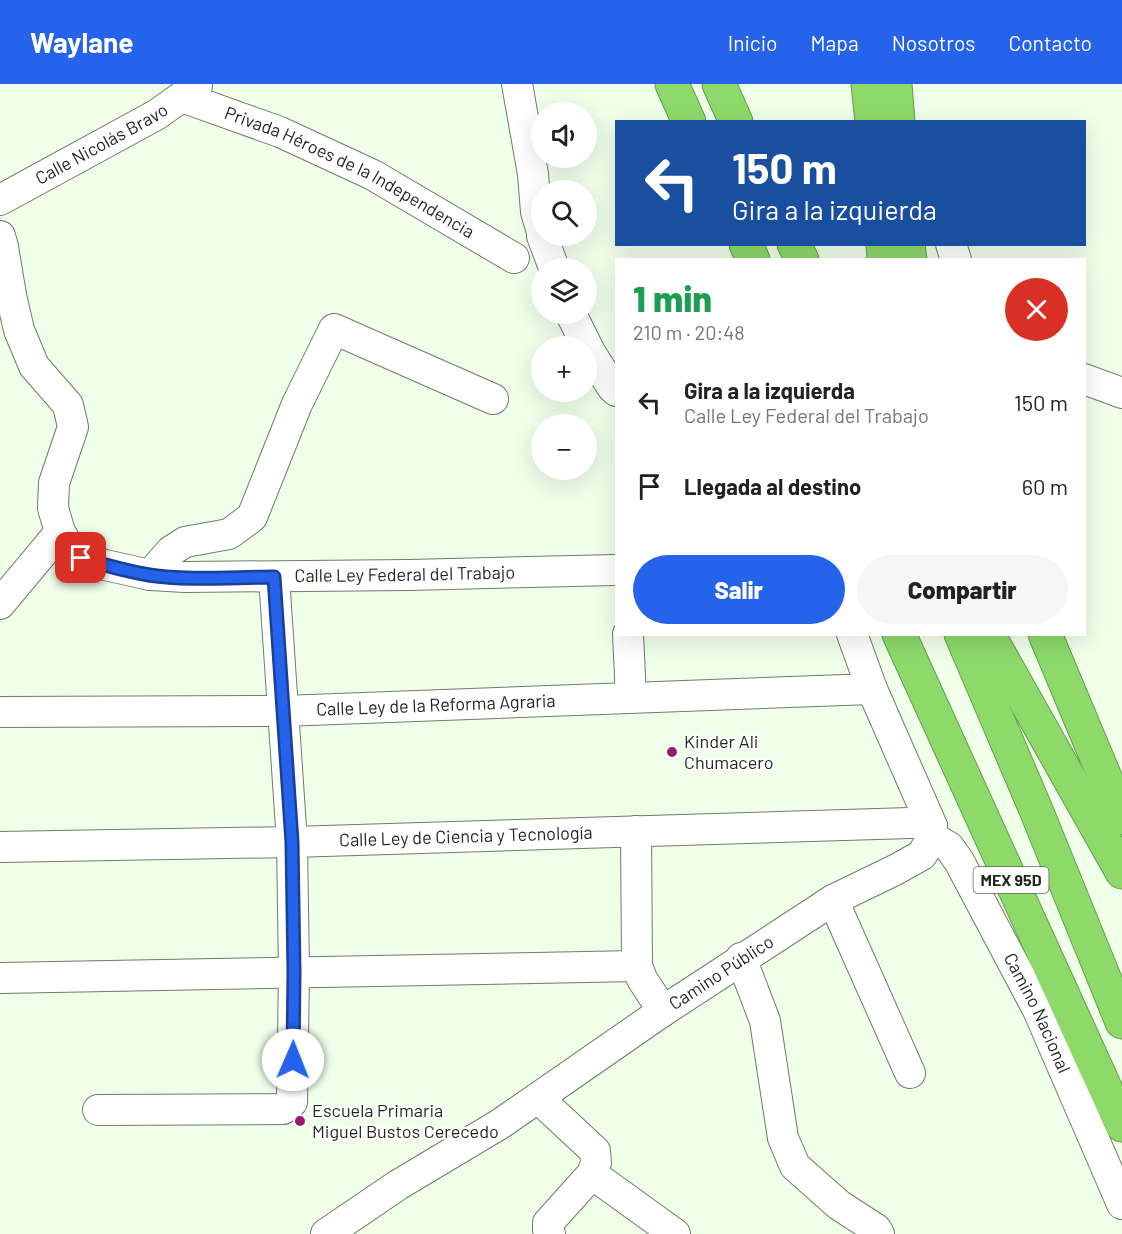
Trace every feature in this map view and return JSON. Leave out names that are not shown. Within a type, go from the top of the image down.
[{"type":"highway","points":[[672,84],[688,120]]},
{"type":"highway","points":[[719,84],[735,120]]},
{"type":"highway","points":[[868,84],[872,120]]},
{"type":"highway","points":[[895,84],[898,120]]},
{"type":"highway","name":"MEX 95D","points":[[900,636],[1122,1125]]},
{"type":"highway","points":[[962,636],[1036,810],[1122,1022]]},
{"type":"highway","points":[[979,636],[1122,998]]},
{"type":"highway","points":[[989,636],[1122,872]]},
{"type":"highway","points":[[1046,636],[1122,818]]},
{"type":"street","points":[[517,84],[533,180]]},
{"type":"street","points":[[895,84],[907,120]]},
{"type":"street","name":"Calle Nicolás Bravo","points":[[0,200],[156,116],[191,91]]},
{"type":"street","name":"Privada Héroes de la Independencia","points":[[191,91],[373,175],[514,258]]},
{"type":"street","name":"Calle Ley Federal del Trabajo","points":[[0,236],[19,330],[34,366],[68,405],[73,428],[54,483],[53,508],[60,532],[69,547],[81,558],[105,566],[150,575],[185,577],[615,570]]},
{"type":"street","points":[[576,324],[590,352],[615,390]]},
{"type":"street","points":[[150,575],[171,550],[185,542],[230,534],[252,517],[297,405],[334,329],[493,399]]},
{"type":"street","points":[[1086,380],[1122,392]]},
{"type":"street","points":[[0,604],[60,532]]},
{"type":"street","points":[[98,1110],[283,1110],[292,1102],[294,972],[292,842],[274,577]]},
{"type":"street","points":[[628,636],[631,698]]},
{"type":"street","points":[[853,636],[872,689],[932,832]]},
{"type":"street","name":"Calle Ley de la Reforma Agraria","points":[[0,712],[283,711],[872,689]]},
{"type":"street","name":"Calle Ley de Ciencia y Tecnología","points":[[0,847],[292,842],[910,823],[920,823],[932,832]]},
{"type":"street","points":[[636,831],[637,966],[642,979],[663,1011]]},
{"type":"street","name":"Camino Público","points":[[326,1234],[398,1185],[500,1124],[741,958],[833,900],[922,855],[932,832]]},
{"type":"street","name":"Camino Nacional","points":[[932,832],[949,847],[959,861],[1038,1010],[1122,1204]]},
{"type":"street","points":[[833,900],[910,1073]]},
{"type":"street","points":[[741,958],[765,1020],[783,1138],[795,1166],[839,1205],[876,1229],[879,1234]]},
{"type":"street","points":[[0,978],[637,966]]},
{"type":"street","points":[[538,1098],[595,1151],[596,1163],[592,1174],[548,1223],[550,1234]]},
{"type":"street","points":[[592,1174],[675,1234]]},
{"type":"place","name":"Kinder Ali Chumacero","points":[[672,752]]},
{"type":"place","name":"Escuela Primaria Miguel Bustos Cerecedo","points":[[300,1121]]},
{"type":"route","points":[[81,558],[105,566],[150,575],[274,577],[292,842],[293,1060]]}]
